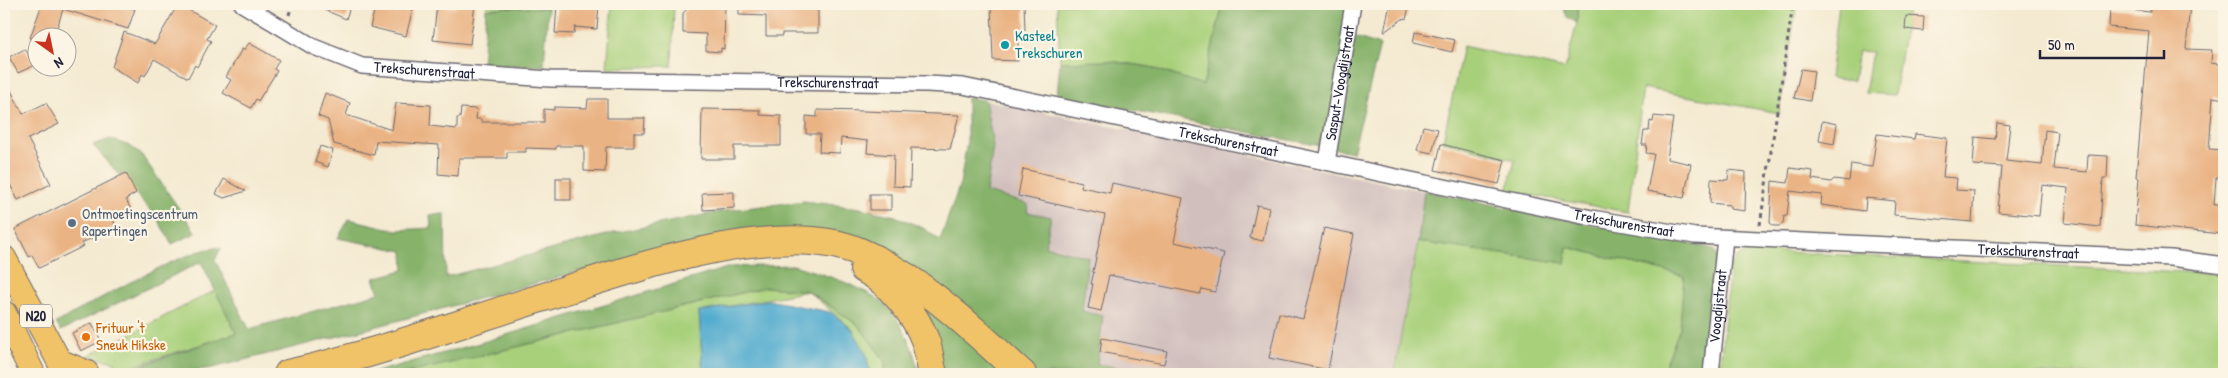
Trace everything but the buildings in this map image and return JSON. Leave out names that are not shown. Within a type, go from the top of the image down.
[{"type":"highway","points":[[288,374],[401,343],[688,254],[754,242],[792,239],[828,242],[860,251],[932,292],[1022,374]]},
{"type":"highway","points":[[754,242],[826,254],[868,271],[891,290],[908,309],[925,340],[933,374]]},
{"type":"main road","name":"N20","points":[[4,258],[71,371]]},
{"type":"main road","name":"N20","points":[[4,313],[33,374]]},
{"type":"street","name":"Trekschurenstraat","points":[[242,4],[314,47],[362,66],[550,79],[963,86],[1618,223],[1695,236],[2171,258],[2224,266]]},
{"type":"street","name":"Sasput-Voogdijstraat","points":[[1327,162],[1353,4]]},
{"type":"street","name":"Voogdijstraat","points":[[1711,374],[1725,238]]},
{"type":"path","points":[[1758,240],[1792,4]]},
{"type":"shaded area","points":[[985,100],[1424,191],[1418,242],[1394,374],[1157,374],[1097,364],[1103,316],[1082,311],[1027,212],[1028,203],[986,192],[993,146]]},
{"type":"green space","points":[[487,4],[549,4],[548,8],[507,7],[486,9]]},
{"type":"green space","points":[[612,4],[674,4],[672,66],[607,68]]},
{"type":"green space","points":[[1057,4],[1223,4],[1203,85],[1150,67],[1110,61],[1060,62]]},
{"type":"green space","points":[[1223,4],[1350,4],[1345,34],[1380,45],[1353,152],[1057,96],[1060,62],[1110,61],[1150,67],[1203,85]]},
{"type":"green space","points":[[1562,4],[1578,4],[1577,23],[1567,17]]},
{"type":"green space","points":[[1578,4],[1797,4],[1779,113],[1643,88],[1628,212],[1507,191],[1515,160],[1443,141],[1463,46],[1565,69],[1577,23]]},
{"type":"green space","points":[[1839,4],[1909,4],[1894,95],[1865,93],[1872,52],[1858,51],[1853,81],[1830,78]]},
{"type":"green space","points":[[507,7],[548,8],[544,66],[482,65],[486,9]]},
{"type":"green space","points":[[967,98],[985,100],[993,146],[986,192],[1028,204],[1027,212],[1051,217],[1045,246],[1088,257],[1082,311],[1103,316],[1097,364],[1157,374],[1034,374],[869,246],[713,239],[577,272],[371,328],[212,368],[169,374],[131,374],[130,369],[236,333],[201,262],[61,331],[56,323],[164,265],[207,249],[221,248],[215,260],[249,329],[379,293],[374,278],[404,270],[403,251],[338,238],[349,219],[396,230],[431,228],[430,215],[445,214],[446,277],[614,233],[729,210],[804,201],[860,208],[895,216],[923,228],[940,240],[960,184],[967,142]]},
{"type":"green space","points":[[110,139],[130,146],[141,154],[196,233],[172,244],[156,217],[93,145]]},
{"type":"green space","points":[[1424,191],[1714,249],[1717,257],[1706,374],[1662,374],[1680,328],[1684,276],[1567,247],[1565,263],[1418,242]]},
{"type":"green space","points":[[1418,242],[1565,263],[1567,247],[1684,276],[1680,328],[1662,374],[1394,374]]},
{"type":"green space","points":[[1748,251],[2224,274],[2224,374],[1719,374],[1730,266],[1736,258]]},
{"type":"green space","points":[[793,265],[847,283],[868,293],[885,305],[899,322],[905,333],[914,355],[918,374],[885,374],[885,361],[858,325],[808,291],[766,287],[404,374],[368,374],[483,342],[730,267]]},
{"type":"green space","points":[[766,287],[808,291],[699,312],[703,374],[404,374]]},
{"type":"green space","points":[[909,289],[1011,374],[942,374]]},
{"type":"green space","points":[[216,290],[237,333],[139,364],[131,369],[131,374],[113,374],[115,362],[87,356]]},
{"type":"green space","points":[[808,291],[858,325],[885,361],[885,374],[870,374],[866,353],[852,329]]},
{"type":"water","points":[[768,300],[830,312],[852,329],[866,353],[870,374],[703,374],[699,312]]},
{"type":"place","name":"Kasteel Trekschuren","points":[[1005,45]]},
{"type":"place","name":"Ontmoetingscentrum Rapertingen","points":[[72,223]]},
{"type":"place","name":"Frituur 't Sneuk Hikske","points":[[86,337]]}]
